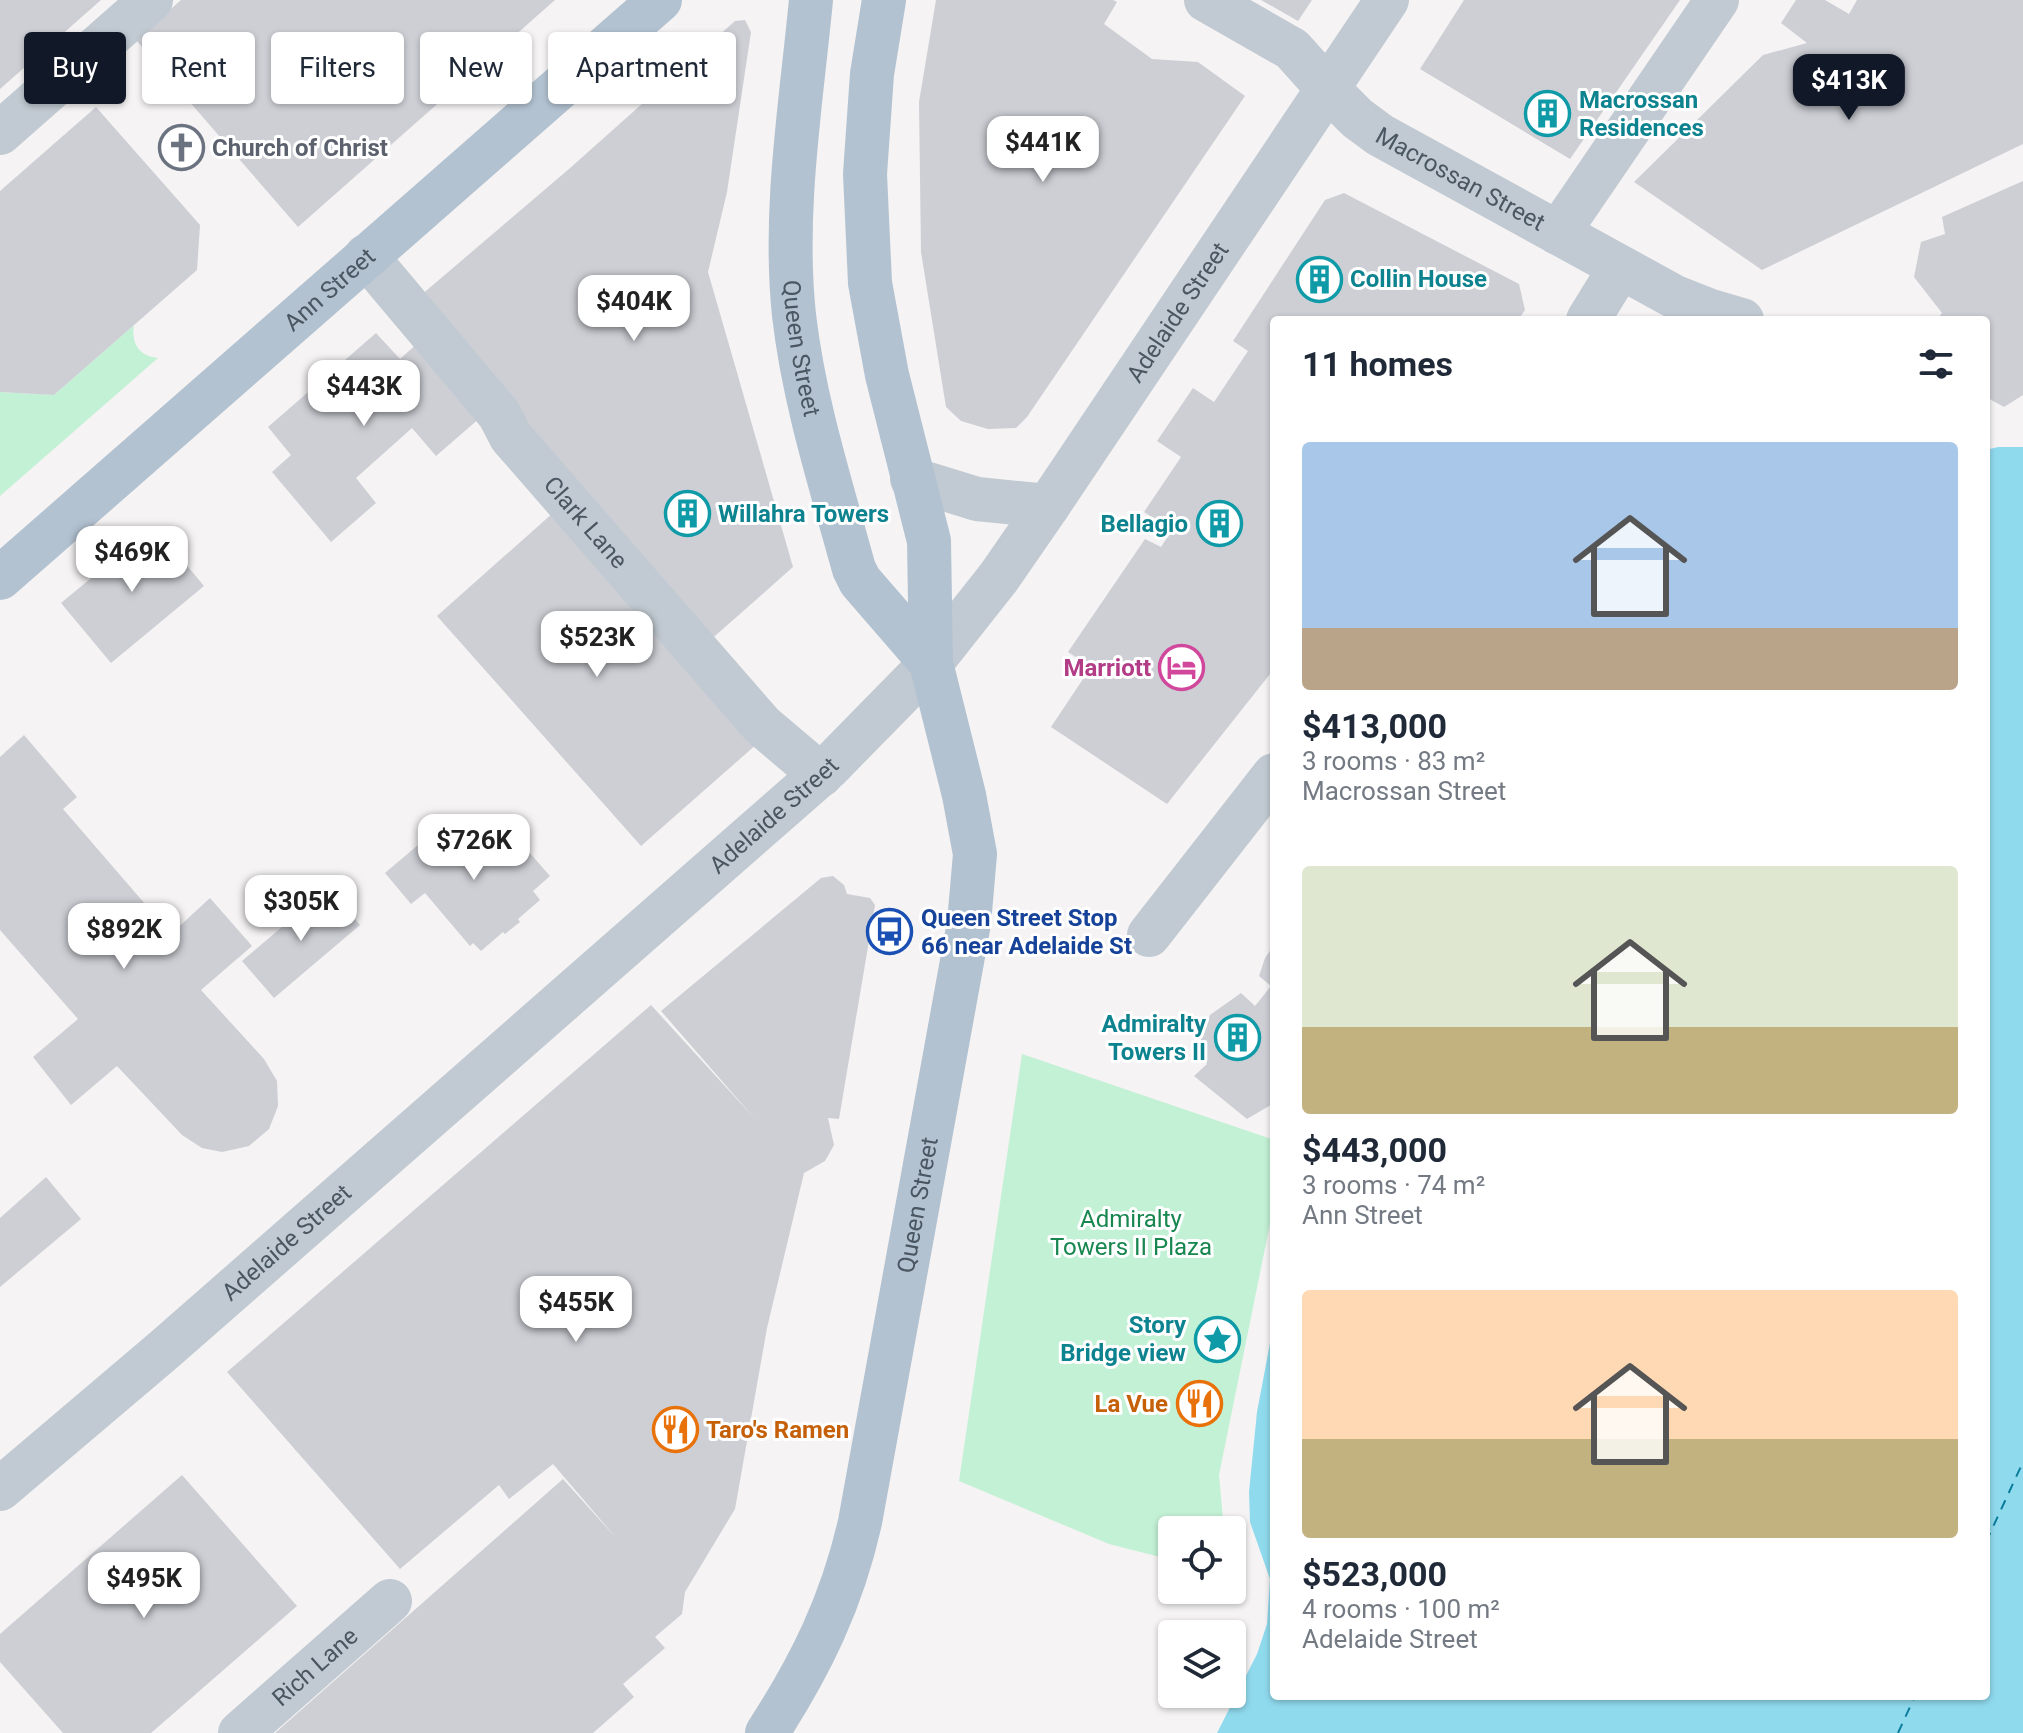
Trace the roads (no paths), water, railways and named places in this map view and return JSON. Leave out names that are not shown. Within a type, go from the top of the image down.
[{"type":"main road","name":"Ann Street","points":[[0,578],[660,0]]},
{"type":"main road","name":"Queen Street","points":[[811,0],[792,207],[793,300],[801,369],[854,569],[860,581],[931,663]]},
{"type":"main road","name":"Queen Street","points":[[767,1733],[815,1653],[849,1570],[973,899],[975,854],[972,836],[931,663],[931,555],[877,328],[866,231],[868,124],[884,0]]},
{"type":"street","points":[[0,133],[151,0]]},
{"type":"street","name":"Macrossan Street","points":[[1206,0],[1292,49],[1357,118],[1380,135],[1675,297],[1728,316]]},
{"type":"street","name":"Adelaide Street","points":[[0,1489],[177,1339],[821,775],[931,663],[999,577],[1048,506],[1387,0]]},
{"type":"street","points":[[1558,233],[1717,0]]},
{"type":"street","name":"Clark Lane","points":[[366,256],[499,414],[511,437],[762,725],[821,775]]},
{"type":"street","points":[[1590,316],[1620,268]]},
{"type":"street","points":[[912,479],[977,499],[1048,506]]},
{"type":"street","points":[[1149,935],[1270,780]]},
{"type":"street","name":"Rich Lane","points":[[240,1733],[390,1601]]},
{"type":"water","points":[[2023,447],[2023,1733],[1217,1733],[1230,1708],[1246,1708],[1246,1676],[1267,1624],[1270,1579],[1270,1700],[1990,1700],[1990,449]]},
{"type":"water","points":[[1270,1343],[1270,1579],[1250,1522],[1249,1492],[1257,1412]]},
{"type":"place","name":"Macrossan Residences","points":[[1548,114]]},
{"type":"place","name":"Church of Christ","points":[[181,148]]},
{"type":"place","name":"Collin House","points":[[1319,279]]},
{"type":"place","name":"Willahra Towers","points":[[687,514]]},
{"type":"place","name":"Bellagio","points":[[1219,524]]},
{"type":"place","name":"Marriott","points":[[1182,668]]},
{"type":"place","name":"Queen Street Stop 66 near Adelaide St","points":[[890,932]]},
{"type":"place","name":"Admiralty Towers II","points":[[1237,1038]]},
{"type":"place","name":"Story Bridge view","points":[[1217,1339]]},
{"type":"place","name":"La Vue","points":[[1199,1404]]},
{"type":"place","name":"Taro's Ramen","points":[[675,1430]]},
{"type":"park label","name":"Admiralty Towers II Plaza","points":[[1131,1233]]}]
